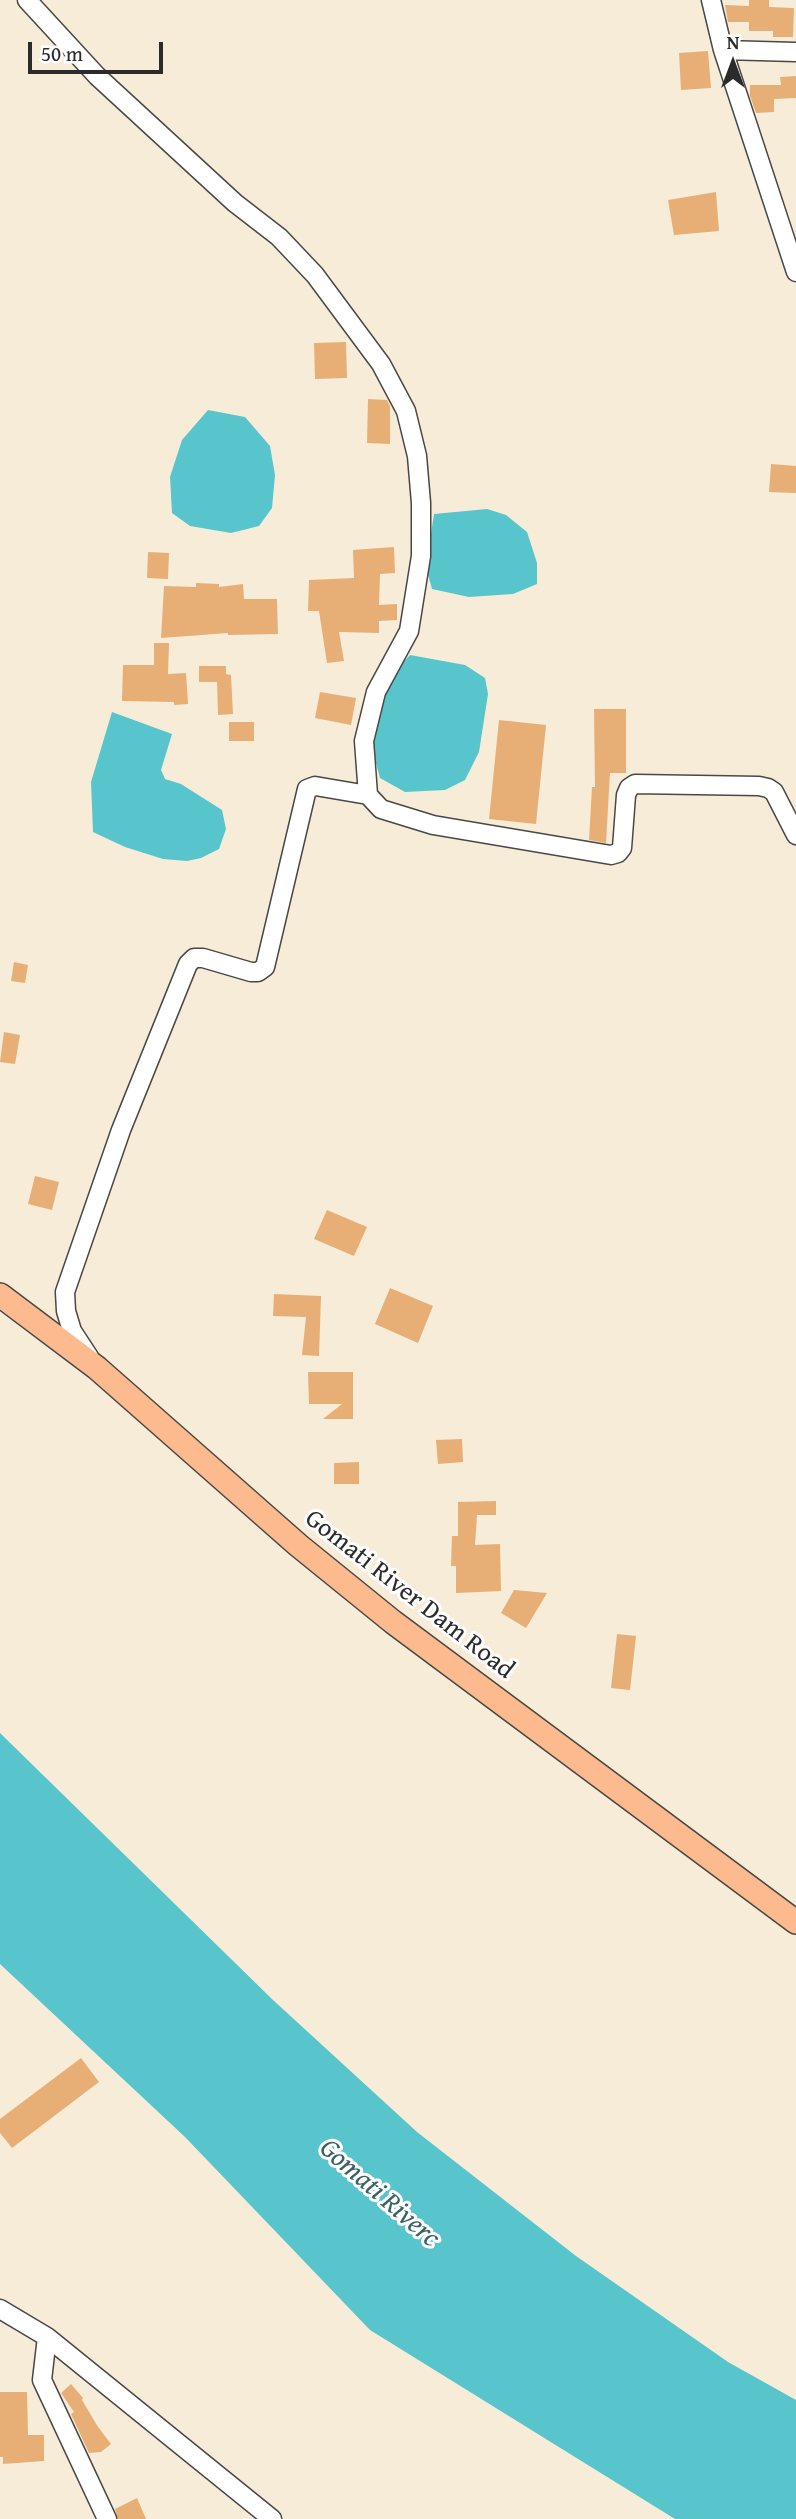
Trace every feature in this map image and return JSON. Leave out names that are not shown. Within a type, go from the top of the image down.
[{"type":"main road","name":"Gomati River Dam Road","points":[[0,1295],[97,1368],[298,1545],[393,1622],[796,1922]]},
{"type":"street","points":[[27,0],[97,76],[235,202],[279,237],[315,275],[381,364],[407,411],[417,456],[421,503],[421,556],[409,631],[376,692],[364,741],[368,795]]},
{"type":"street","points":[[710,0],[723,50],[796,272]]},
{"type":"street","points":[[723,50],[796,52]]},
{"type":"street","points":[[97,1368],[72,1331],[66,1311],[65,1292],[121,1130],[188,964],[194,958],[203,958],[251,972],[258,972],[265,967],[307,789],[315,786],[368,795],[381,809],[433,825],[611,855],[622,848],[626,795],[629,788],[635,784],[760,786],[774,792],[796,835]]},
{"type":"street","points":[[0,2309],[47,2337],[272,2519]]},
{"type":"street","points":[[47,2337],[42,2381],[107,2519]]},
{"type":"water","points":[[208,410],[245,417],[270,446],[275,475],[272,508],[259,526],[231,533],[190,526],[172,513],[170,477],[182,440]]},
{"type":"water","points":[[487,509],[506,515],[527,532],[537,563],[537,584],[513,594],[469,597],[432,589],[426,567],[434,514]]},
{"type":"water","points":[[410,655],[465,665],[485,678],[488,694],[479,752],[465,780],[445,790],[405,792],[380,778],[372,748],[371,719],[384,683]]},
{"type":"water","points":[[112,712],[172,734],[161,770],[165,779],[181,784],[222,810],[226,829],[219,849],[201,858],[187,861],[163,859],[125,847],[93,832],[91,782]]},
{"type":"water","name":"Gomati Riverc","points":[[0,1733],[273,2000],[417,2132],[576,2256],[728,2362],[796,2400],[796,2519],[675,2519],[370,2330],[185,2137],[0,1964]]},
{"type":"building","points":[[749,0],[769,0],[769,7],[794,8],[793,37],[773,37],[773,31],[749,31],[749,22],[728,22],[725,5],[749,6]]},
{"type":"building","points":[[708,51],[711,88],[681,90],[679,53]]},
{"type":"building","points":[[796,76],[796,98],[774,99],[774,112],[756,113],[750,96],[750,85],[781,85],[780,77]]},
{"type":"building","points":[[716,192],[719,231],[674,235],[668,200]]},
{"type":"building","points":[[346,342],[347,378],[315,379],[314,343]]},
{"type":"building","points":[[368,399],[387,400],[390,406],[390,444],[367,443]]},
{"type":"building","points":[[771,464],[796,466],[796,493],[769,492]]},
{"type":"building","points":[[394,547],[395,573],[380,574],[379,605],[397,604],[397,620],[379,621],[379,633],[339,632],[344,661],[327,663],[319,611],[308,611],[309,580],[354,578],[353,550]]},
{"type":"building","points":[[148,552],[169,553],[168,579],[147,578]]},
{"type":"building","points":[[196,583],[219,584],[219,587],[243,584],[244,599],[277,599],[278,634],[228,633],[161,638],[164,586],[196,587]]},
{"type":"building","points":[[154,643],[169,643],[168,674],[186,673],[188,704],[122,701],[123,665],[154,665]]},
{"type":"building","points":[[199,666],[226,666],[226,674],[231,675],[233,714],[218,715],[217,682],[199,682]]},
{"type":"building","points":[[320,692],[356,698],[351,725],[315,718]]},
{"type":"building","points":[[594,709],[626,709],[626,773],[610,773],[606,843],[589,840],[592,787],[595,787]]},
{"type":"building","points":[[499,720],[546,725],[536,824],[489,819]]},
{"type":"building","points":[[229,722],[254,722],[254,741],[229,741]]},
{"type":"building","points":[[14,962],[28,965],[25,983],[11,981]]},
{"type":"building","points":[[4,1032],[20,1035],[15,1064],[0,1062]]},
{"type":"building","points":[[35,1176],[59,1182],[52,1210],[28,1204]]},
{"type":"building","points":[[327,1210],[367,1227],[354,1256],[314,1239]]},
{"type":"building","points":[[390,1288],[433,1306],[418,1343],[375,1324]]},
{"type":"building","points":[[274,1294],[321,1296],[319,1356],[302,1355],[306,1317],[273,1316]]},
{"type":"building","points":[[308,1372],[353,1372],[353,1419],[323,1419],[342,1404],[309,1404]]},
{"type":"building","points":[[462,1439],[463,1462],[438,1464],[436,1440]]},
{"type":"building","points":[[359,1462],[359,1484],[334,1484],[334,1463]]},
{"type":"building","points":[[496,1501],[496,1515],[477,1515],[475,1545],[500,1544],[501,1591],[456,1593],[456,1566],[451,1566],[452,1536],[458,1536],[458,1502]]},
{"type":"building","points":[[514,1590],[547,1593],[526,1628],[501,1613]]},
{"type":"building","points":[[617,1634],[636,1636],[630,1690],[611,1688]]},
{"type":"building","points":[[81,2058],[99,2082],[12,2148],[0,2133],[0,2119]]},
{"type":"building","points":[[71,2384],[83,2398],[98,2427],[111,2444],[101,2452],[89,2453],[71,2414],[74,2412],[61,2393]]},
{"type":"building","points":[[0,2392],[27,2392],[28,2435],[44,2435],[44,2461],[3,2464],[3,2457],[0,2457]]},
{"type":"building","points":[[137,2498],[146,2519],[118,2519],[115,2509]]}]
